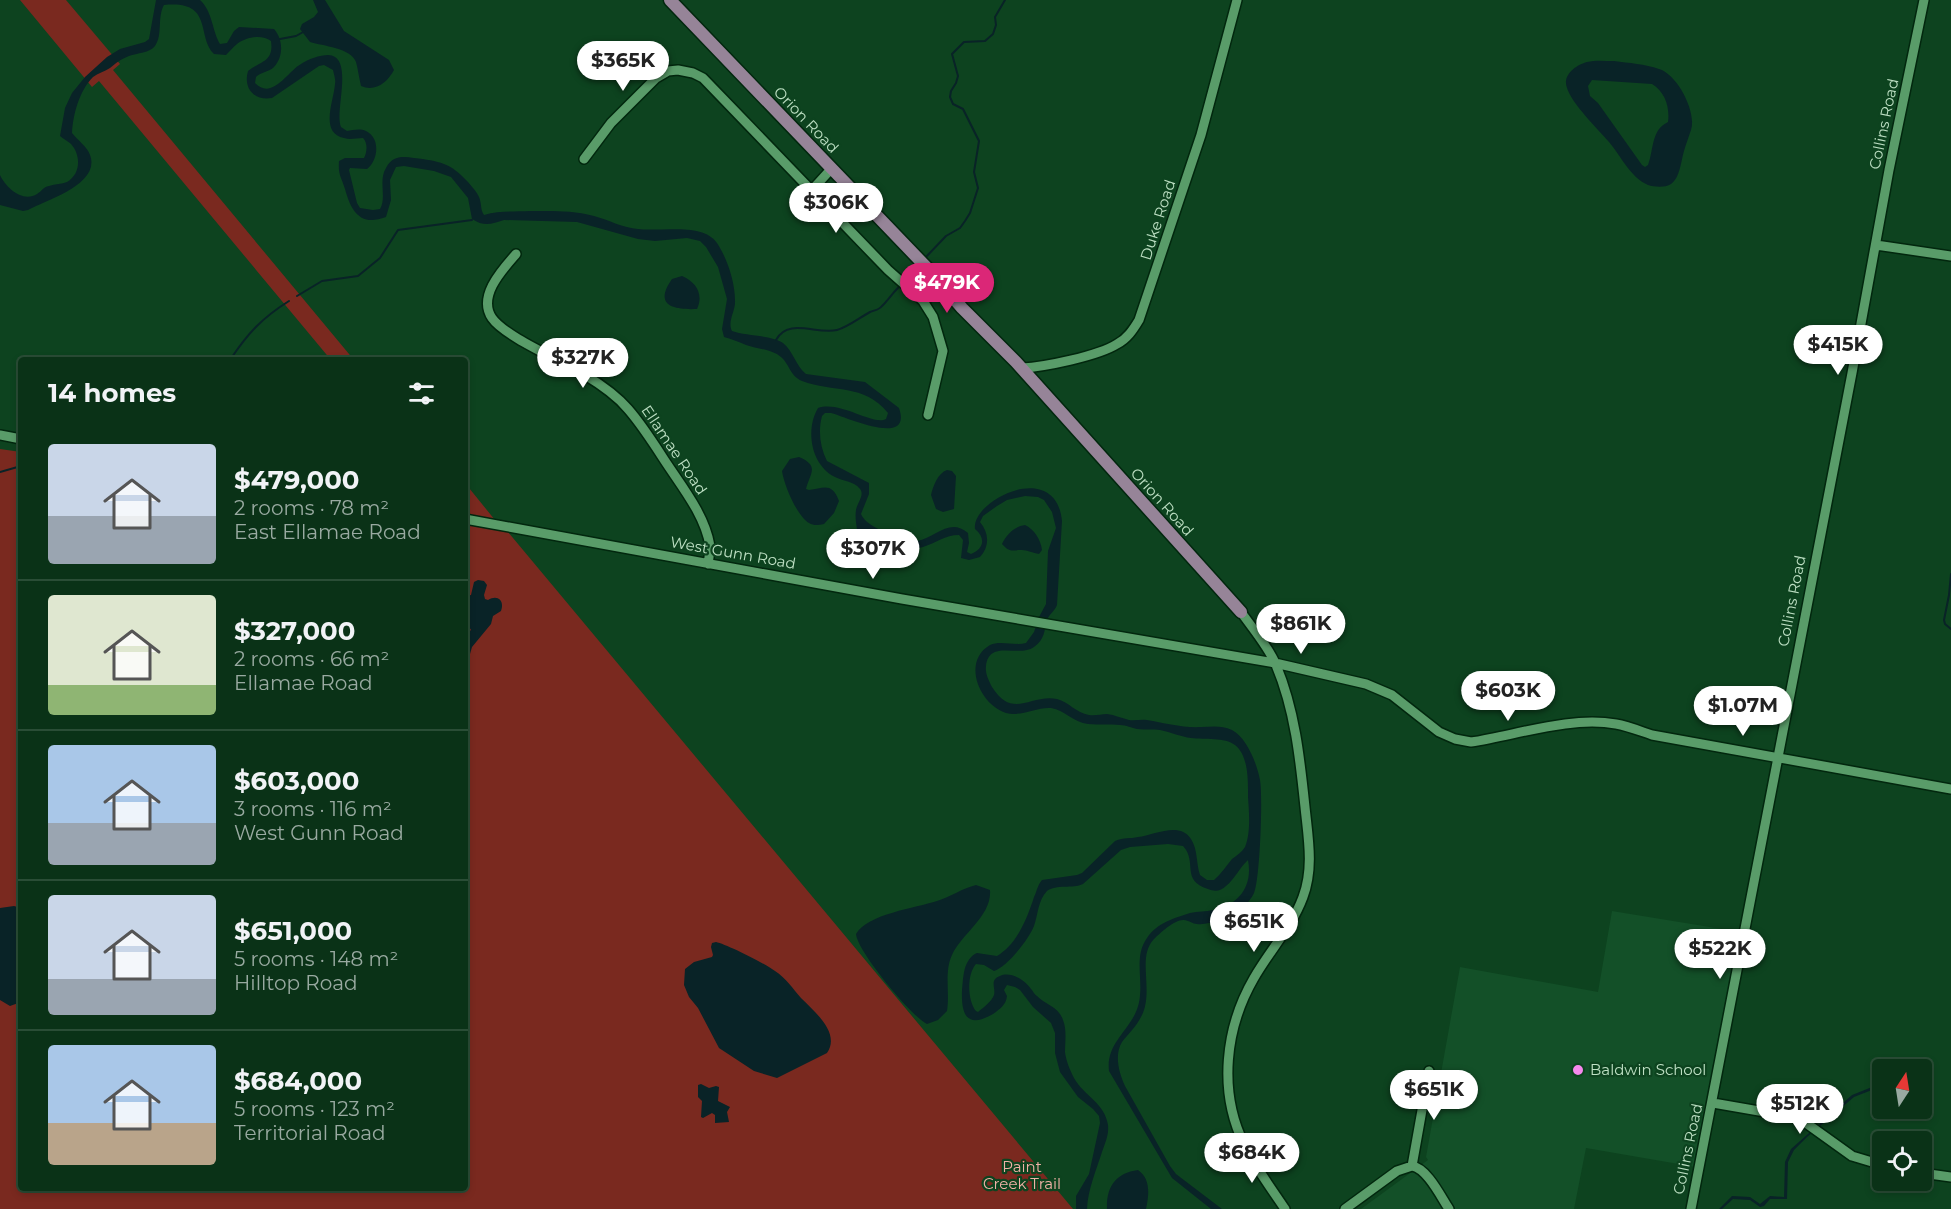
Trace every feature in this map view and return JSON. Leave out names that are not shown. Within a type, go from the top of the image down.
[{"type":"main road","name":"Orion Road","points":[[670,0],[1022,368],[1241,612]]},
{"type":"street","name":"Duke Road","points":[[1022,368],[1038,367],[1102,351],[1119,344],[1130,334],[1139,320],[1148,299],[1201,135],[1237,0]]},
{"type":"street","name":"Collins Road","points":[[1691,1209],[1889,170],[1924,0]]},
{"type":"street","points":[[584,159],[611,123],[656,78],[668,71],[678,69],[703,78],[888,270],[923,302],[933,317],[943,351],[928,415]]},
{"type":"street","points":[[812,190],[832,168]]},
{"type":"street","points":[[1876,244],[1951,256]]},
{"type":"street","name":"Ellamae Road","points":[[516,254],[499,274],[490,290],[488,306],[491,317],[501,327],[517,337],[588,376],[628,409],[699,513],[710,547],[708,564]]},
{"type":"street","points":[[923,302],[944,287]]},
{"type":"street","points":[[0,435],[18,438]]},
{"type":"street","name":"West Gunn Road","points":[[468,520],[1275,663]]},
{"type":"street","name":"Orion Road","points":[[1241,612],[1275,663],[1285,687],[1293,718],[1310,864],[1303,897],[1294,916],[1255,976],[1240,1005],[1229,1050],[1228,1080],[1235,1118],[1243,1143],[1285,1209]]},
{"type":"street","points":[[1275,663],[1366,684],[1392,695],[1439,732],[1455,739],[1471,742],[1581,722],[1617,724],[1652,735],[1951,789]]},
{"type":"street","points":[[1412,1166],[1429,1071]]},
{"type":"street","points":[[1713,1103],[1799,1118],[1852,1156],[1872,1163]]},
{"type":"street","points":[[1345,1209],[1397,1171],[1412,1166],[1418,1167],[1428,1177],[1449,1209]]},
{"type":"street","points":[[1932,1174],[1951,1177]]},
{"type":"shaded area","name":"Baldwin School","points":[[1612,911],[1740,932],[1696,1167],[1586,1148],[1574,1209],[1361,1209],[1428,1160],[1426,1157],[1460,967],[1598,992]]},
{"type":"green space","points":[[20,0],[66,0],[120,64],[113,70],[352,357],[329,357],[99,81],[92,87]]},
{"type":"green space","name":"Paint Creek Trail","points":[[0,449],[18,452],[18,1191],[468,1191],[468,487],[1073,1209],[0,1209]]},
{"type":"water","points":[[156,0],[200,0],[210,16],[220,44],[227,43],[239,27],[274,29],[279,38],[281,53],[274,67],[256,77],[255,83],[261,88],[274,87],[296,68],[311,59],[328,55],[336,58],[342,74],[341,127],[347,131],[359,129],[366,131],[371,134],[376,144],[374,161],[367,169],[350,168],[349,170],[360,208],[380,209],[383,199],[383,178],[388,164],[394,159],[410,157],[438,162],[456,171],[477,193],[484,215],[496,212],[570,212],[594,216],[632,228],[692,230],[711,236],[721,249],[732,278],[735,300],[730,323],[732,331],[778,340],[786,346],[806,374],[865,382],[899,408],[901,420],[896,426],[888,428],[863,424],[831,413],[825,413],[822,416],[820,427],[820,439],[827,461],[869,483],[869,494],[861,514],[865,520],[878,529],[917,541],[949,527],[955,527],[968,533],[967,552],[971,554],[979,549],[982,543],[979,532],[975,529],[977,518],[999,497],[1031,488],[1045,492],[1056,502],[1062,521],[1057,605],[1048,618],[1038,644],[1028,650],[999,651],[988,658],[986,672],[992,687],[1000,697],[1015,704],[1047,698],[1057,699],[1089,715],[1107,714],[1129,720],[1147,720],[1187,727],[1228,728],[1247,745],[1259,774],[1260,837],[1254,893],[1244,906],[1229,916],[1203,924],[1180,920],[1154,939],[1146,956],[1145,1007],[1139,1021],[1122,1042],[1118,1053],[1119,1070],[1125,1086],[1170,1166],[1176,1174],[1222,1209],[1211,1209],[1172,1178],[1109,1071],[1109,1062],[1113,1047],[1131,1021],[1139,1004],[1140,956],[1147,938],[1156,928],[1172,919],[1190,913],[1210,911],[1237,899],[1246,886],[1248,860],[1224,888],[1213,890],[1194,881],[1189,858],[1183,846],[1168,844],[1130,847],[1121,850],[1083,884],[1047,891],[1040,903],[1031,932],[1023,945],[1005,964],[994,971],[984,965],[976,964],[973,968],[970,994],[976,1011],[978,1012],[993,997],[995,980],[1000,976],[1008,975],[1025,982],[1036,995],[1061,1016],[1065,1028],[1066,1055],[1070,1069],[1078,1084],[1099,1105],[1108,1125],[1087,1209],[1076,1209],[1076,1196],[1089,1174],[1100,1123],[1099,1116],[1078,1097],[1060,1072],[1055,1053],[1055,1033],[1051,1023],[1033,1007],[1020,990],[1007,985],[1004,990],[1007,996],[1004,1004],[993,1014],[972,1020],[967,1017],[963,1006],[963,976],[968,961],[977,953],[997,956],[1010,945],[1024,922],[1042,880],[1082,873],[1115,841],[1174,830],[1186,834],[1191,839],[1200,875],[1207,880],[1214,880],[1244,849],[1248,835],[1247,770],[1240,750],[1231,742],[1196,739],[1160,730],[1137,729],[1122,725],[1083,723],[1051,708],[1017,714],[1006,713],[988,701],[982,692],[975,672],[981,652],[994,644],[1026,643],[1034,632],[1046,604],[1048,551],[1056,528],[1052,512],[1044,500],[1025,496],[1007,500],[983,516],[980,522],[987,535],[987,544],[980,557],[969,560],[961,558],[963,540],[959,535],[949,536],[917,548],[891,543],[857,529],[856,512],[861,491],[855,484],[835,477],[820,464],[811,436],[814,417],[818,408],[827,406],[880,420],[886,419],[888,413],[869,397],[848,390],[802,381],[777,354],[724,337],[722,329],[727,299],[718,267],[700,241],[687,238],[655,241],[638,239],[577,222],[504,220],[492,224],[480,223],[472,219],[468,198],[451,177],[434,171],[404,166],[396,167],[390,180],[391,200],[386,217],[377,220],[363,218],[350,204],[340,175],[339,161],[345,158],[364,158],[365,140],[363,138],[344,138],[336,135],[332,130],[330,115],[335,82],[333,70],[324,65],[319,66],[272,98],[255,95],[247,83],[248,71],[266,60],[270,53],[271,41],[259,37],[249,38],[237,44],[226,55],[214,54],[209,47],[197,14],[190,8],[180,5],[164,5],[159,37],[153,48],[129,56],[93,77],[80,96],[72,133],[89,152],[91,165],[88,174],[80,183],[59,196],[28,210],[23,211],[0,205],[0,175],[6,185],[26,197],[37,194],[44,188],[72,179],[78,164],[77,153],[71,144],[60,136],[65,108],[72,93],[85,77],[107,57],[120,49],[149,39]]},
{"type":"water","points":[[313,0],[325,0],[344,31],[389,60],[394,70],[388,79],[376,87],[361,86],[353,57],[329,46],[310,42],[300,29],[302,24],[318,12]]},
{"type":"water","points":[[1611,61],[1643,65],[1666,72],[1684,95],[1691,114],[1691,130],[1678,174],[1669,185],[1650,186],[1636,177],[1579,108],[1567,88],[1568,75],[1583,63]],"holes":[[[1592,80],[1652,84],[1666,100],[1668,122],[1656,135],[1648,165],[1645,167],[1598,103],[1590,96],[1588,86]]]},
{"type":"water","points":[[682,276],[697,289],[700,298],[697,309],[681,309],[665,301],[667,288],[672,279]]},
{"type":"water","points":[[799,457],[810,464],[812,470],[806,489],[830,489],[839,501],[834,513],[824,524],[813,525],[804,519],[785,484],[782,471],[790,459]]},
{"type":"water","points":[[947,470],[952,471],[956,476],[954,509],[943,512],[936,509],[931,495],[939,477]]},
{"type":"water","points":[[1025,525],[1039,539],[1042,550],[1039,554],[1024,550],[1009,550],[1002,544],[1011,532]]},
{"type":"water","points":[[484,581],[487,585],[485,599],[497,598],[501,601],[502,607],[501,611],[493,616],[491,624],[472,647],[468,656],[468,632],[471,630],[468,625],[468,596],[471,595],[474,582]]},
{"type":"water","points":[[976,885],[990,890],[986,908],[952,955],[948,968],[947,1011],[938,1020],[927,1024],[909,1009],[886,982],[865,954],[856,934],[870,921],[937,901]]},
{"type":"water","points":[[18,907],[18,1003],[10,1006],[0,1000],[0,908]]},
{"type":"water","points":[[716,942],[763,964],[786,980],[819,1016],[828,1030],[831,1038],[827,1053],[777,1078],[754,1071],[719,1048],[684,985],[685,969],[694,962],[712,957],[712,943]]},
{"type":"water","points":[[698,1085],[709,1088],[719,1087],[718,1101],[730,1107],[727,1112],[729,1122],[715,1123],[715,1115],[712,1113],[701,1117],[702,1101],[698,1097]]},
{"type":"water","points":[[1872,1087],[1872,1090],[1854,1097],[1794,1150],[1788,1162],[1787,1199],[1770,1199],[1760,1207],[1750,1200],[1733,1199],[1719,1209],[1732,1196],[1750,1197],[1760,1204],[1770,1196],[1784,1197],[1785,1162],[1791,1149],[1852,1095]]},
{"type":"water","points":[[1138,1170],[1147,1183],[1146,1209],[1107,1209],[1110,1188],[1123,1174]]},
{"type":"waterway","points":[[925,258],[946,236],[960,228],[970,213],[978,188],[974,172],[979,141],[963,109],[953,104],[950,97],[958,76],[952,54],[964,42],[985,41],[993,34],[996,25],[995,17],[1005,0]]},
{"type":"waterway","points":[[280,39],[296,36],[305,31]]},
{"type":"waterway","points":[[297,296],[322,281],[358,276],[380,258],[398,230],[472,220]]},
{"type":"waterway","points":[[905,281],[918,265]]},
{"type":"waterway","points":[[776,340],[788,329],[829,331],[841,329],[880,308],[901,285]]},
{"type":"waterway","points":[[232,357],[256,327],[289,301]]},
{"type":"waterway","points":[[0,472],[18,467]]},
{"type":"waterway","points":[[1951,574],[1944,620],[1951,629]]},
{"type":"place","name":"Baldwin School","points":[[1578,1070]]}]
